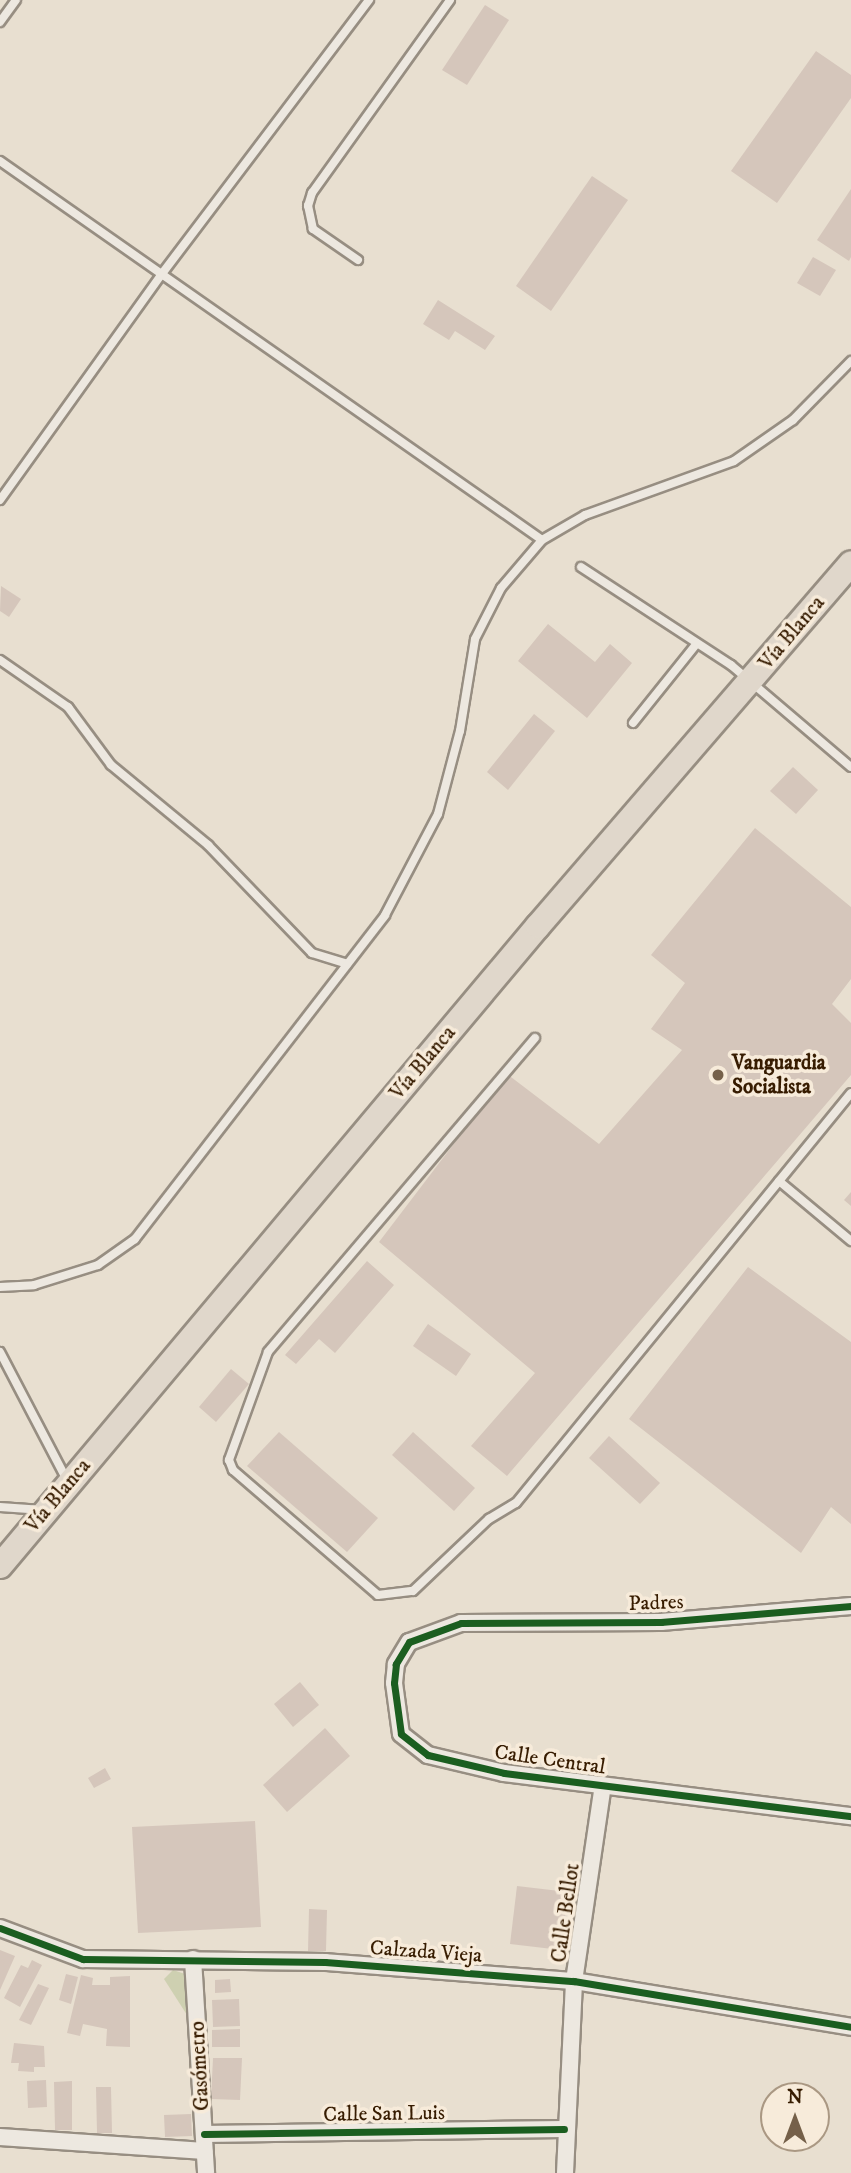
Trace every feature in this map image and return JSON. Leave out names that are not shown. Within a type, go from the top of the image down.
[{"type":"main road","name":"Vía Blanca","points":[[0,1566],[851,564]]},
{"type":"street","name":"Padres","points":[[461,1623],[661,1622],[851,1606]]},
{"type":"street","name":"Calle Central","points":[[461,1623],[409,1642],[396,1664],[394,1683],[401,1734],[428,1755],[504,1773],[851,1816]]},
{"type":"street","name":"Calle Bellot","points":[[565,2173],[564,2129],[574,1981],[603,1786]]},
{"type":"street","name":"Calzada Vieja","points":[[0,1928],[83,1959],[325,1962],[574,1981],[851,2027]]},
{"type":"street","name":"Gasómetro","points":[[194,1959],[206,2173]]},
{"type":"street","name":"Calle San Luis","points":[[204,2134],[564,2129]]},
{"type":"street","points":[[0,2137],[205,2151]]},
{"type":"lane","points":[[0,22],[16,0]]},
{"type":"lane","points":[[0,500],[161,275],[369,0]]},
{"type":"lane","points":[[358,260],[313,229],[308,206],[312,193],[450,0]]},
{"type":"lane","points":[[0,161],[542,540]]},
{"type":"lane","points":[[0,1287],[34,1285],[99,1265],[135,1239],[385,915],[438,814],[460,731],[475,639],[501,588],[542,540],[585,514],[734,461],[793,420],[851,361]]},
{"type":"lane","points":[[581,567],[752,681],[851,766]]},
{"type":"lane","points":[[634,723],[696,643]]},
{"type":"lane","points":[[0,660],[68,707],[111,765],[208,845],[312,953],[347,964]]},
{"type":"lane","points":[[535,1038],[268,1352],[229,1460],[233,1470],[378,1595],[413,1591],[489,1518],[516,1503],[851,1093]]},
{"type":"lane","points":[[779,1181],[851,1241]]},
{"type":"lane","points":[[0,1352],[68,1483]]},
{"type":"lane","points":[[0,1507],[46,1510]]},
{"type":"green space","points":[[173,1970],[188,1975],[187,2015],[164,1979]]},
{"type":"building","points":[[485,5],[509,20],[467,85],[442,70]]},
{"type":"building","points":[[816,51],[851,75],[851,98],[777,203],[731,171]]},
{"type":"building","points":[[592,176],[628,200],[551,311],[516,286]]},
{"type":"building","points":[[851,189],[851,257],[849,261],[817,240]]},
{"type":"building","points":[[813,257],[836,270],[820,296],[797,283]]},
{"type":"building","points":[[438,300],[495,336],[485,350],[455,331],[449,340],[423,324]]},
{"type":"building","points":[[1,586],[21,599],[9,617],[0,611]]},
{"type":"building","points":[[548,624],[595,662],[610,644],[632,663],[587,718],[518,661]]},
{"type":"building","points":[[534,714],[555,731],[508,790],[487,772]]},
{"type":"building","points":[[793,767],[818,790],[796,814],[770,791]]},
{"type":"building","points":[[755,828],[851,907],[851,979],[832,1004],[851,1023],[851,1075],[507,1476],[471,1446],[535,1373],[379,1242],[507,1074],[599,1144],[682,1050],[651,1029],[685,983],[651,955]]},
{"type":"building","points":[[851,1192],[851,1206],[844,1200]]},
{"type":"building","points":[[367,1261],[394,1285],[335,1353],[319,1339],[296,1364],[285,1355]]},
{"type":"building","points":[[748,1267],[851,1342],[851,1524],[831,1507],[801,1553],[629,1419]]},
{"type":"building","points":[[428,1324],[471,1354],[456,1376],[413,1346]]},
{"type":"building","points":[[231,1369],[249,1384],[216,1422],[199,1407]]},
{"type":"building","points":[[279,1432],[378,1518],[347,1552],[247,1466]]},
{"type":"building","points":[[413,1432],[475,1488],[454,1511],[392,1455]]},
{"type":"building","points":[[609,1436],[660,1483],[640,1504],[589,1458]]},
{"type":"building","points":[[300,1682],[319,1705],[293,1727],[274,1704]]},
{"type":"building","points":[[325,1728],[350,1756],[287,1812],[263,1785]]},
{"type":"building","points":[[105,1768],[111,1779],[94,1788],[88,1778]]},
{"type":"building","points":[[255,1821],[261,1927],[138,1933],[132,1827]]},
{"type":"building","points":[[517,1886],[568,1892],[561,1950],[510,1944]]},
{"type":"building","points":[[309,1909],[327,1910],[326,1951],[308,1951]]},
{"type":"building","points":[[0,1950],[15,1956],[0,1990]]},
{"type":"building","points":[[32,1960],[42,1965],[20,2007],[4,1998],[21,1965],[28,1968]]},
{"type":"building","points":[[66,1974],[78,1977],[71,2004],[59,2000]]},
{"type":"building","points":[[81,1975],[93,1978],[92,1985],[110,1985],[110,1977],[130,1976],[130,2047],[106,2046],[107,2029],[83,2024],[80,2036],[67,2033]]},
{"type":"building","points":[[230,1979],[231,1992],[215,1993],[215,1980]]},
{"type":"building","points":[[38,1984],[49,1988],[31,2025],[19,2020]]},
{"type":"building","points":[[239,1999],[240,2026],[213,2027],[212,2000]]},
{"type":"building","points":[[240,2029],[240,2047],[212,2047],[212,2030]]},
{"type":"building","points":[[14,2043],[44,2046],[45,2067],[34,2067],[34,2072],[18,2071],[19,2063],[11,2063]]},
{"type":"building","points":[[213,2058],[242,2058],[240,2100],[211,2099]]},
{"type":"building","points":[[46,2080],[47,2107],[28,2108],[27,2081]]},
{"type":"building","points":[[72,2081],[72,2130],[55,2130],[54,2082]]},
{"type":"building","points":[[96,2087],[111,2087],[112,2133],[97,2133]]},
{"type":"building","points":[[191,2114],[192,2136],[165,2137],[164,2115]]},
{"type":"cycle path","points":[[851,1606],[661,1622],[461,1623],[409,1642],[396,1664],[394,1683],[401,1734],[428,1755],[504,1773],[851,1816]]},
{"type":"cycle path","points":[[0,1928],[83,1959],[325,1962],[574,1981],[851,2027]]},
{"type":"cycle path","points":[[204,2134],[564,2129]]},
{"type":"place","name":"Vanguardia Socialista","points":[[718,1075]]}]
